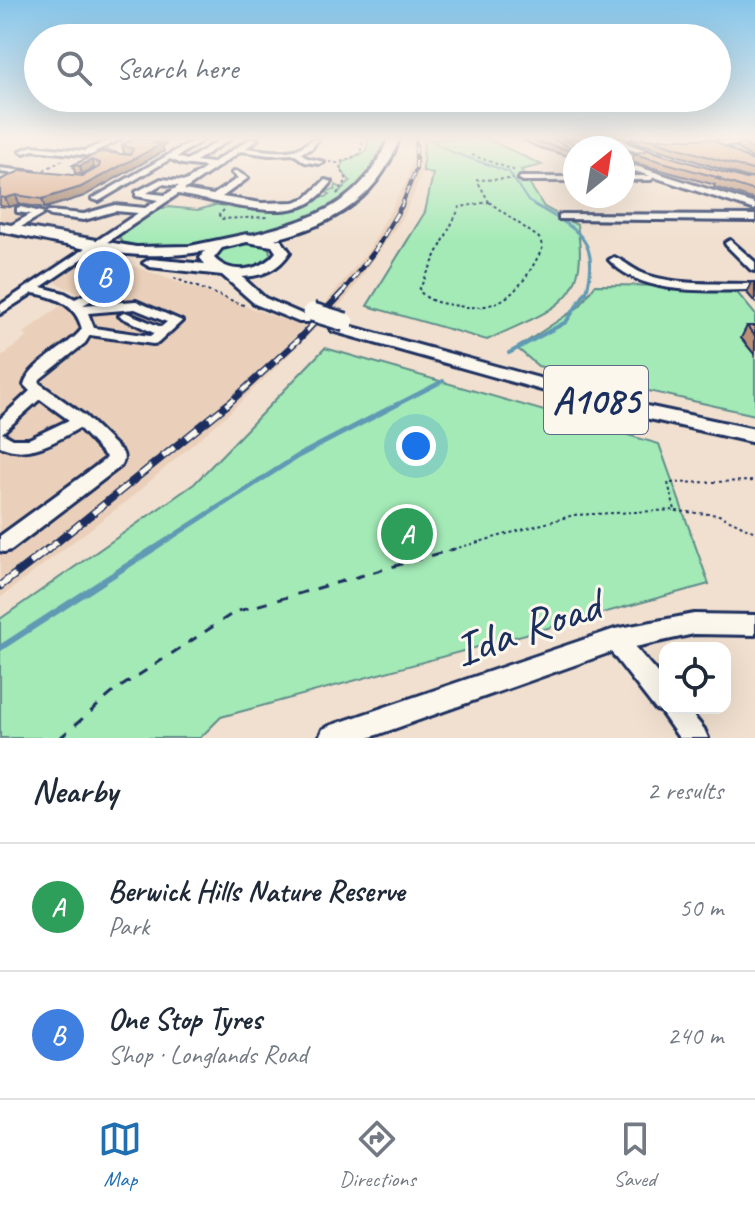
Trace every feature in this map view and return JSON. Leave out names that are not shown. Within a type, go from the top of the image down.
[{"type":"highway","points":[[257,238],[298,230],[346,204],[376,173]]},
{"type":"highway","points":[[278,258],[362,201],[384,173]]},
{"type":"main road","points":[[5,228],[98,246],[170,254],[236,239],[257,238],[276,243],[278,258],[252,271],[223,271],[144,262],[98,246]]},
{"type":"main road","points":[[217,245],[207,258],[210,265],[223,271]]},
{"type":"main road","name":"A1085","points":[[278,258],[262,282],[265,291],[276,301],[309,316]]},
{"type":"main road","name":"A1085","points":[[223,271],[260,301],[623,407],[755,436]]},
{"type":"street","points":[[96,199],[140,173]]},
{"type":"street","points":[[3,305],[98,246],[203,173]]},
{"type":"street","points":[[652,173],[755,207]]},
{"type":"street","points":[[217,196],[244,176]]},
{"type":"street","points":[[635,178],[663,177]]},
{"type":"street","points":[[523,179],[563,179]]},
{"type":"street","points":[[165,198],[139,194],[161,181],[187,184]]},
{"type":"street","points":[[176,191],[217,196],[235,202],[286,206],[307,201],[328,186]]},
{"type":"street","points":[[20,210],[55,211],[89,217],[115,208],[145,211]]},
{"type":"street","points":[[5,228],[55,211]]},
{"type":"street","points":[[562,217],[755,218]]},
{"type":"street","points":[[117,230],[116,240],[121,248]]},
{"type":"street","points":[[730,243],[755,268]]},
{"type":"street","points":[[614,260],[621,268],[648,279],[755,287]]},
{"type":"street","points":[[76,307],[111,285]]},
{"type":"street","points":[[4,544],[115,462],[113,450],[80,420],[31,385],[33,377],[87,331],[87,321],[76,307],[59,294],[32,289]]},
{"type":"street","points":[[76,307],[136,305],[175,321],[153,340],[140,341],[87,331]]},
{"type":"street","points":[[125,316],[161,331]]},
{"type":"street","points":[[0,428],[39,391]]},
{"type":"street","points":[[0,438],[8,446],[25,446],[80,420]]},
{"type":"street","name":"Ida Road","points":[[332,738],[615,640],[694,624],[755,625]]},
{"type":"street","points":[[615,640],[659,694]]},
{"type":"street","points":[[676,714],[695,738]]},
{"type":"path","points":[[519,173],[523,179]]},
{"type":"path","points":[[489,202],[460,207],[419,290],[425,298],[483,309],[495,305],[527,280],[543,247],[539,238],[489,202],[477,180],[509,179]]},
{"type":"path","points":[[165,274],[245,305]]},
{"type":"path","points":[[675,510],[668,483],[755,481]]},
{"type":"path","points":[[60,738],[116,690],[235,612],[574,515],[675,510],[719,515],[755,532]]},
{"type":"shaded area","points":[[409,173],[422,173],[404,216],[346,299],[228,414],[128,500],[0,598],[0,358],[28,336],[23,334],[77,293],[54,282],[90,256],[119,261],[299,325],[323,306],[369,250]]},
{"type":"shaded area","points":[[645,173],[724,173],[755,182],[755,205]]},
{"type":"shaded area","points":[[0,187],[77,197],[28,224],[0,220]]},
{"type":"green space","points":[[344,173],[370,173],[356,190],[330,211],[284,228],[160,249],[135,246],[122,242],[119,237],[154,211],[168,207],[198,210],[219,204],[237,205],[234,208],[239,209],[298,206],[318,197],[326,197],[330,194],[323,191],[335,190],[336,185],[342,188],[337,194],[350,181]]},
{"type":"green space","points":[[523,173],[544,207],[577,225],[580,252],[578,273],[571,289],[560,302],[529,321],[487,340],[367,306],[425,212],[433,174]]},
{"type":"green space","points":[[249,242],[268,246],[271,256],[259,264],[244,267],[230,266],[217,259],[222,249]]},
{"type":"green space","points":[[595,285],[698,286],[735,290],[755,314],[755,338],[742,339],[755,355],[755,415],[538,366],[517,348],[580,306]]},
{"type":"green space","points":[[325,348],[659,444],[709,584],[221,717],[200,738],[0,738],[0,619],[194,484]]},
{"type":"building","points":[[14,173],[83,176],[107,173],[81,187],[42,199],[16,195],[0,197],[0,180]]},
{"type":"building","points":[[704,173],[727,173],[746,179],[755,177],[755,191],[717,179],[720,178]]},
{"type":"building","points":[[97,253],[119,259],[96,267],[79,262]]},
{"type":"waterway","points":[[510,173],[528,201],[538,207]]},
{"type":"waterway","points":[[535,205],[574,230],[588,248],[590,275],[586,294]]},
{"type":"waterway","points":[[509,353],[566,322],[586,292]]},
{"type":"waterway","points":[[394,406],[443,381]]},
{"type":"waterway","points":[[150,551],[298,456],[398,404]]},
{"type":"waterway","points":[[0,648],[153,549]]},
{"type":"railway","points":[[401,206],[414,173]]},
{"type":"railway","points":[[341,294],[374,252],[401,206]]},
{"type":"railway","points":[[226,406],[298,340],[343,292]]},
{"type":"railway","points":[[46,551],[228,404]]},
{"type":"railway","points":[[0,586],[48,549]]},
{"type":"place","name":"One Stop Tyres","points":[[104,277]]},
{"type":"place","name":"Berwick Hills Nature Reserve","points":[[407,534]]}]
